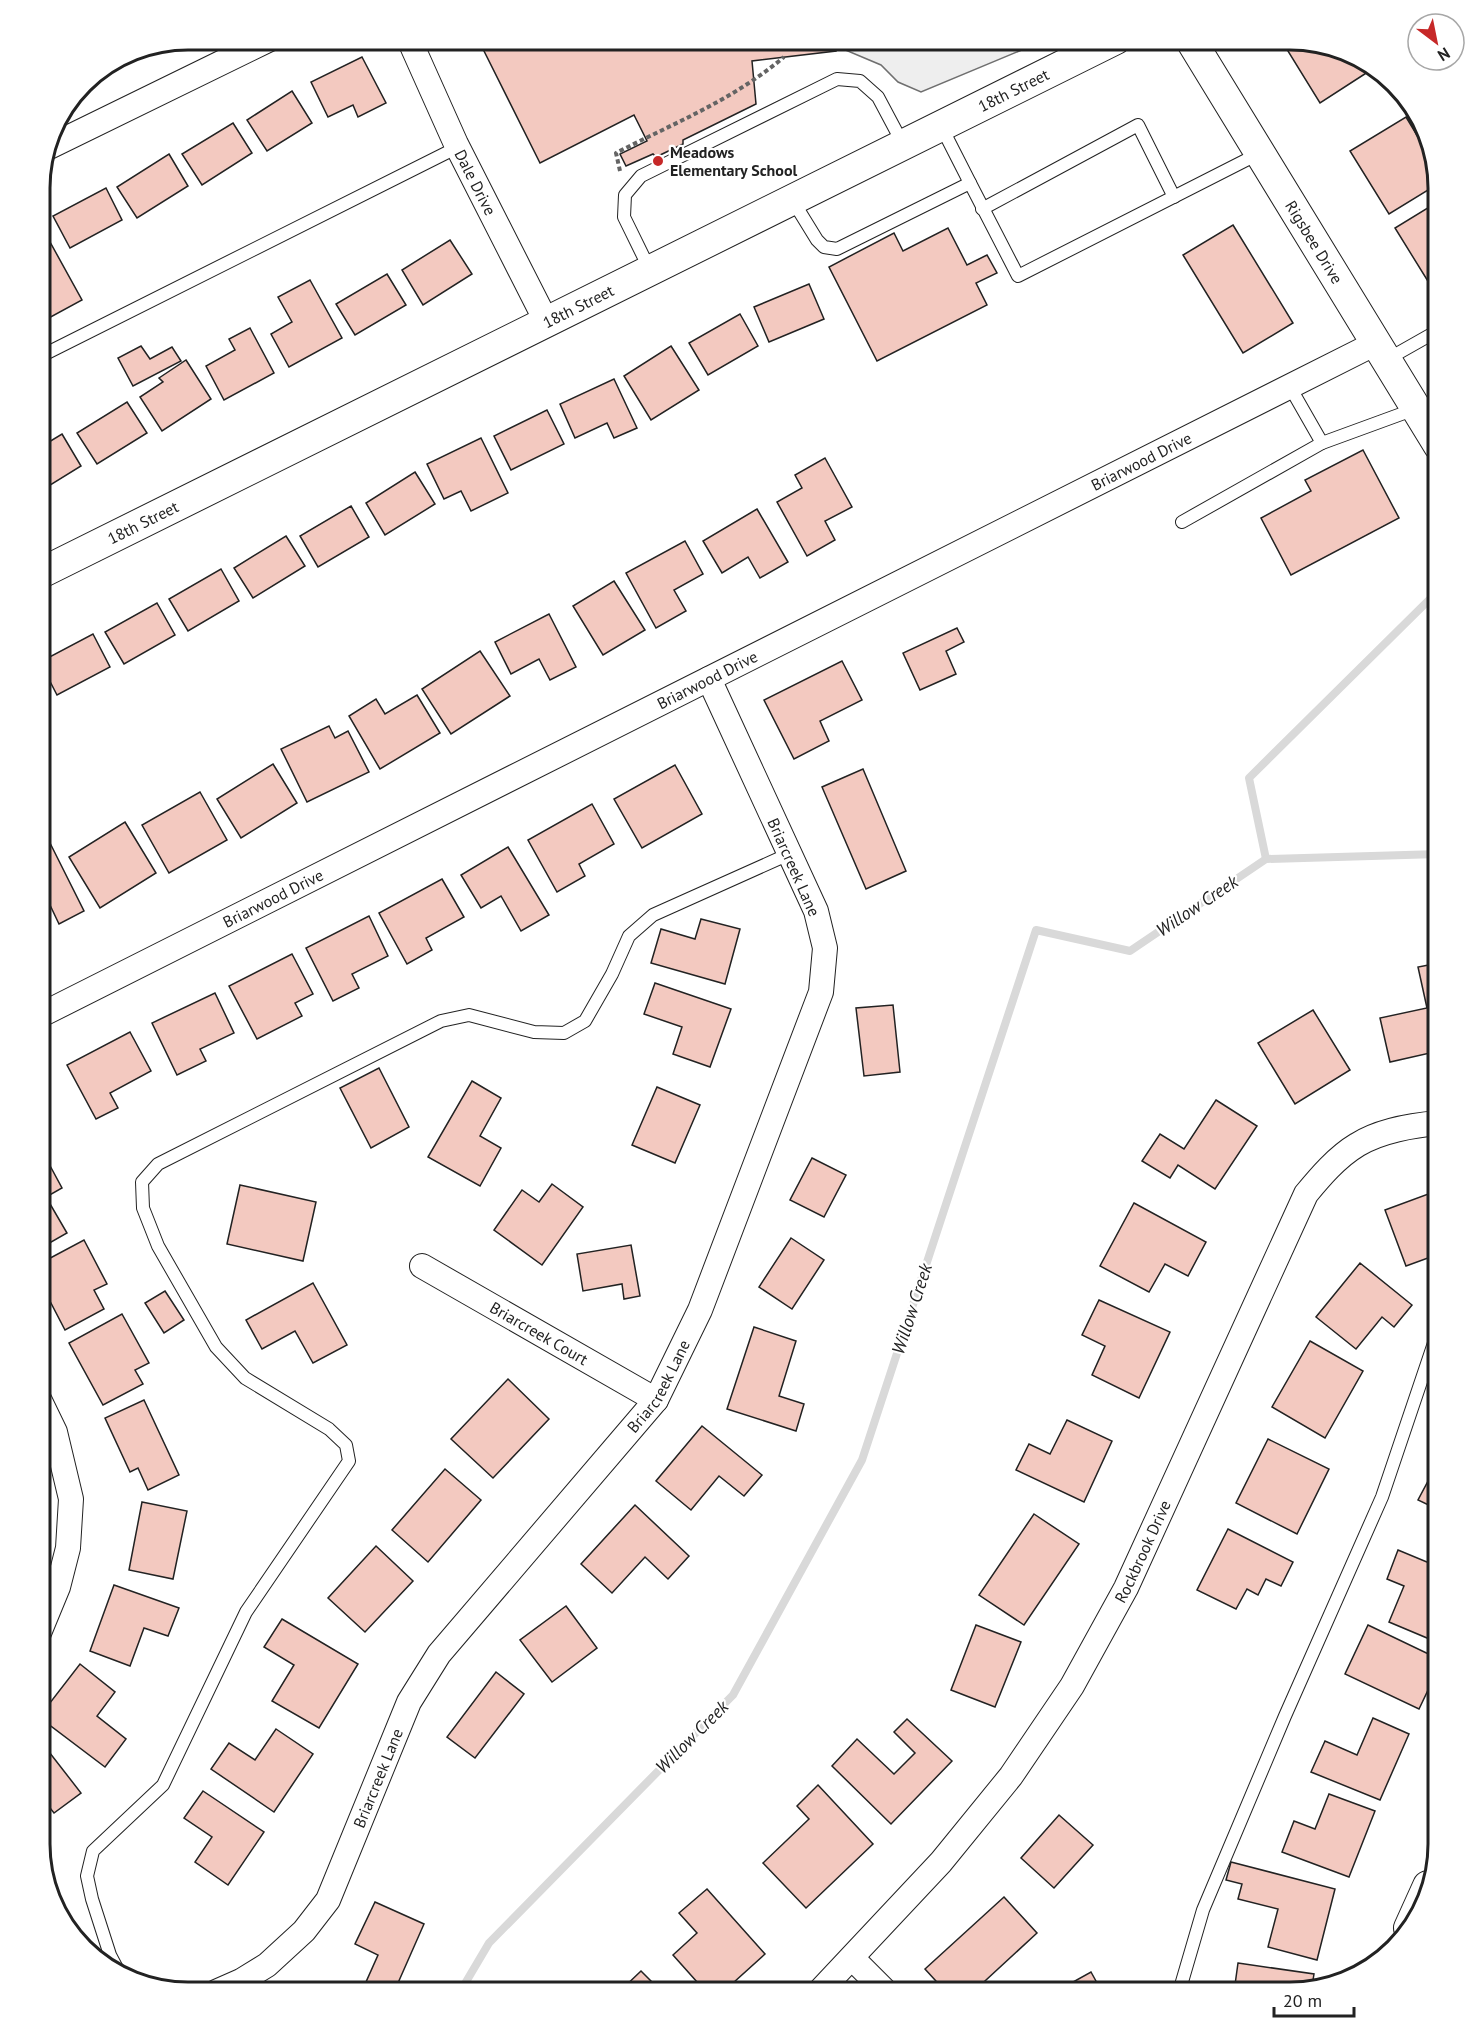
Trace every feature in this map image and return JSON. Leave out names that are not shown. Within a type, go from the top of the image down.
[{"type":"street","points":[[57,143],[247,50]]},
{"type":"street","name":"Dale Drive","points":[[414,50],[458,147],[546,321]]},
{"type":"street","name":"18th Street","points":[[50,569],[1094,50]]},
{"type":"street","name":"Rigsbee Drive","points":[[1197,50],[1429,430]]},
{"type":"street","name":"Briarwood Drive","points":[[50,1010],[1290,387],[1381,352]]},
{"type":"street","name":"Briarcreek Lane","points":[[241,1981],[267,1965],[304,1931],[328,1900],[409,1702],[439,1654],[656,1401],[700,1310],[821,992],[825,948],[816,911],[709,679]]},
{"type":"street","name":"Rockbrook Drive","points":[[829,1982],[941,1862],[1011,1776],[1072,1686],[1126,1588],[1306,1194],[1322,1175],[1358,1144],[1388,1132],[1429,1124]]},
{"type":"street","name":"Briarcreek Court","points":[[422,1266],[656,1401]]},
{"type":"street","points":[[50,1422],[55,1432],[71,1499],[68,1548],[58,1587],[50,1606]]},
{"type":"street","points":[[852,1958],[876,1982]]},
{"type":"lane","points":[[650,270],[624,217],[626,195],[641,176],[837,79],[860,81],[878,97],[903,144]]},
{"type":"lane","points":[[982,209],[1138,125],[1174,197]]},
{"type":"lane","points":[[941,126],[1018,276],[1260,153]]},
{"type":"lane","points":[[50,351],[458,147]]},
{"type":"lane","points":[[792,200],[817,240],[824,247],[837,249],[970,183]]},
{"type":"lane","points":[[1381,352],[1429,334]]},
{"type":"lane","points":[[1290,387],[1322,443]]},
{"type":"lane","points":[[1182,522],[1322,443],[1416,409]]},
{"type":"lane","points":[[112,1959],[92,1899],[87,1876],[93,1851],[163,1785],[246,1612],[349,1461],[346,1445],[328,1428],[245,1378],[216,1347],[158,1246],[143,1208],[142,1182],[158,1164],[441,1021],[469,1015],[534,1032],[564,1033],[585,1021],[612,974],[629,936],[653,915],[789,854]]},
{"type":"lane","points":[[1182,1982],[1203,1910],[1285,1716],[1382,1497],[1429,1358]]},
{"type":"path","points":[[626,195],[615,153],[722,101],[764,74],[784,57]]},
{"type":"shaded area","points":[[845,50],[1022,50],[921,92],[898,82],[881,65]]},
{"type":"building","points":[[484,50],[836,50],[752,61],[756,104],[683,140],[683,144],[656,157],[653,154],[626,166],[620,154],[647,141],[634,115],[540,163]]},
{"type":"building","points":[[1287,50],[1318,52],[1352,64],[1367,73],[1320,103]]},
{"type":"building","points":[[362,57],[386,103],[358,117],[353,105],[328,117],[311,82]]},
{"type":"building","points":[[292,91],[312,123],[267,151],[247,120]]},
{"type":"building","points":[[1406,117],[1420,139],[1424,152],[1429,190],[1389,214],[1350,151]]},
{"type":"building","points":[[233,123],[252,153],[202,185],[182,154]]},
{"type":"building","points":[[169,154],[188,186],[137,218],[117,187]]},
{"type":"building","points":[[106,188],[122,220],[70,248],[53,216]]},
{"type":"building","points":[[1429,207],[1429,283],[1395,228]]},
{"type":"building","points":[[1233,225],[1293,323],[1243,353],[1183,255]]},
{"type":"building","points":[[948,228],[967,265],[987,255],[997,273],[976,283],[987,305],[877,361],[829,267],[894,233],[903,251]]},
{"type":"building","points":[[450,240],[472,274],[423,305],[402,270]]},
{"type":"building","points":[[50,242],[82,300],[50,317]]},
{"type":"building","points":[[387,274],[406,305],[355,335],[336,304]]},
{"type":"building","points":[[310,280],[342,338],[289,367],[271,334],[292,322],[278,297]]},
{"type":"building","points":[[809,284],[824,319],[769,342],[754,307]]},
{"type":"building","points":[[740,314],[758,346],[708,375],[689,343]]},
{"type":"building","points":[[250,328],[274,373],[224,400],[206,366],[235,350],[229,339]]},
{"type":"building","points":[[141,346],[150,359],[172,347],[181,361],[133,386],[118,358]]},
{"type":"building","points":[[671,346],[699,390],[651,420],[624,376]]},
{"type":"building","points":[[186,360],[211,399],[162,431],[140,397],[163,382],[159,378]]},
{"type":"building","points":[[614,379],[637,428],[614,438],[607,423],[575,438],[560,404]]},
{"type":"building","points":[[127,402],[147,433],[97,464],[77,433]]},
{"type":"building","points":[[547,410],[564,444],[511,470],[494,436]]},
{"type":"building","points":[[62,434],[81,466],[50,485],[50,441]]},
{"type":"building","points":[[481,438],[508,493],[471,511],[461,491],[444,499],[427,464]]},
{"type":"building","points":[[1363,450],[1399,518],[1291,575],[1261,518],[1311,491],[1305,480]]},
{"type":"building","points":[[825,458],[852,507],[825,521],[835,540],[807,556],[777,502],[802,488],[795,475]]},
{"type":"building","points":[[415,472],[435,504],[385,535],[366,503]]},
{"type":"building","points":[[351,506],[369,537],[318,567],[300,536]]},
{"type":"building","points":[[757,509],[788,562],[760,578],[748,557],[722,573],[703,541]]},
{"type":"building","points":[[286,536],[305,566],[253,598],[234,568]]},
{"type":"building","points":[[685,541],[703,574],[674,590],[686,611],[656,628],[626,573]]},
{"type":"building","points":[[221,569],[239,601],[188,631],[169,599]]},
{"type":"building","points":[[614,581],[645,630],[603,655],[573,606]]},
{"type":"building","points":[[157,603],[175,635],[124,664],[105,632]]},
{"type":"building","points":[[549,614],[576,667],[550,680],[539,659],[511,674],[495,642]]},
{"type":"building","points":[[957,628],[964,642],[946,651],[956,674],[920,690],[903,653]]},
{"type":"building","points":[[93,634],[110,667],[57,695],[50,681],[50,657]]},
{"type":"building","points":[[480,651],[510,696],[451,734],[422,689]]},
{"type":"building","points":[[842,661],[862,700],[820,721],[829,741],[794,759],[764,700]]},
{"type":"building","points":[[417,695],[440,733],[380,769],[349,716],[376,699],[385,714]]},
{"type":"building","points":[[329,726],[335,738],[348,731],[369,772],[307,802],[281,749]]},
{"type":"building","points":[[273,764],[297,803],[241,838],[217,799]]},
{"type":"building","points":[[675,765],[702,814],[642,848],[614,799]]},
{"type":"building","points":[[863,769],[906,871],[866,889],[822,787]]},
{"type":"building","points":[[200,792],[227,840],[169,873],[142,825]]},
{"type":"building","points":[[592,804],[614,844],[579,864],[585,876],[557,892],[528,840]]},
{"type":"building","points":[[125,822],[156,873],[100,908],[69,857]]},
{"type":"building","points":[[50,843],[84,911],[59,924],[50,905]]},
{"type":"building","points":[[508,847],[549,915],[521,931],[501,896],[481,908],[461,875]]},
{"type":"building","points":[[442,879],[464,917],[426,938],[432,950],[407,964],[379,913]]},
{"type":"building","points":[[369,916],[388,956],[352,974],[359,988],[333,1001],[306,948]]},
{"type":"building","points":[[701,919],[740,929],[725,984],[651,963],[661,929],[695,939]]},
{"type":"building","points":[[292,954],[313,994],[295,1003],[302,1016],[257,1039],[229,986]]},
{"type":"building","points":[[1429,965],[1429,1053],[1390,1062],[1380,1018],[1427,1008],[1418,967]]},
{"type":"building","points":[[655,983],[731,1009],[710,1067],[673,1054],[682,1027],[644,1014]]},
{"type":"building","points":[[215,993],[234,1033],[200,1049],[206,1061],[177,1075],[152,1023]]},
{"type":"building","points":[[893,1005],[900,1072],[864,1076],[856,1008]]},
{"type":"building","points":[[1313,1010],[1350,1070],[1295,1104],[1258,1043]]},
{"type":"building","points":[[130,1032],[151,1071],[110,1093],[118,1108],[96,1119],[67,1065]]},
{"type":"building","points":[[379,1068],[409,1127],[371,1148],[340,1088]]},
{"type":"building","points":[[472,1081],[501,1098],[480,1136],[501,1148],[480,1186],[428,1157]]},
{"type":"building","points":[[657,1087],[700,1105],[675,1163],[632,1145]]},
{"type":"building","points":[[1216,1100],[1257,1126],[1215,1189],[1178,1165],[1170,1178],[1142,1161],[1160,1134],[1184,1149]]},
{"type":"building","points":[[812,1158],[846,1175],[824,1217],[790,1200]]},
{"type":"building","points":[[50,1166],[62,1188],[50,1195]]},
{"type":"building","points":[[552,1184],[583,1207],[542,1265],[494,1230],[522,1190],[539,1202]]},
{"type":"building","points":[[240,1185],[316,1202],[303,1261],[227,1244]]},
{"type":"building","points":[[1429,1194],[1429,1258],[1406,1266],[1385,1210]]},
{"type":"building","points":[[1134,1203],[1206,1242],[1188,1276],[1165,1264],[1149,1292],[1100,1266]]},
{"type":"building","points":[[50,1204],[67,1233],[50,1243]]},
{"type":"building","points":[[791,1238],[824,1260],[792,1309],[759,1287]]},
{"type":"building","points":[[84,1240],[107,1284],[94,1290],[104,1309],[65,1330],[50,1301],[50,1258]]},
{"type":"building","points":[[631,1245],[640,1296],[624,1299],[622,1284],[583,1291],[577,1254]]},
{"type":"building","points":[[1360,1263],[1412,1305],[1394,1327],[1382,1317],[1356,1349],[1316,1317]]},
{"type":"building","points":[[313,1283],[347,1345],[313,1363],[295,1331],[262,1349],[246,1320]]},
{"type":"building","points":[[165,1291],[184,1320],[164,1333],[145,1303]]},
{"type":"building","points":[[1099,1300],[1170,1332],[1139,1398],[1092,1375],[1105,1346],[1082,1335]]},
{"type":"building","points":[[122,1314],[149,1363],[135,1370],[143,1384],[103,1405],[69,1343]]},
{"type":"building","points":[[754,1327],[796,1341],[779,1396],[804,1404],[796,1431],[727,1409]]},
{"type":"building","points":[[1310,1341],[1363,1371],[1325,1438],[1272,1407]]},
{"type":"building","points":[[508,1379],[549,1419],[493,1478],[451,1439]]},
{"type":"building","points":[[144,1400],[179,1475],[148,1490],[138,1468],[130,1472],[105,1418]]},
{"type":"building","points":[[1067,1420],[1112,1441],[1084,1502],[1016,1470],[1029,1444],[1050,1454]]},
{"type":"building","points":[[702,1426],[762,1475],[744,1496],[719,1476],[691,1510],[656,1481]]},
{"type":"building","points":[[1268,1439],[1329,1469],[1297,1534],[1236,1503]]},
{"type":"building","points":[[445,1469],[481,1500],[428,1562],[392,1530]]},
{"type":"building","points":[[1429,1479],[1429,1505],[1418,1500]]},
{"type":"building","points":[[142,1502],[187,1511],[173,1579],[129,1570]]},
{"type":"building","points":[[635,1505],[689,1556],[668,1579],[645,1557],[612,1593],[581,1564]]},
{"type":"building","points":[[1034,1514],[1079,1544],[1024,1625],[979,1595]]},
{"type":"building","points":[[1228,1529],[1293,1562],[1281,1586],[1266,1579],[1258,1595],[1247,1589],[1236,1609],[1197,1590]]},
{"type":"building","points":[[376,1546],[413,1581],[365,1632],[328,1598]]},
{"type":"building","points":[[1398,1550],[1429,1563],[1429,1639],[1389,1622],[1404,1586],[1387,1579]]},
{"type":"building","points":[[114,1585],[179,1608],[168,1636],[144,1628],[130,1666],[90,1651]]},
{"type":"building","points":[[566,1606],[597,1648],[552,1682],[520,1640]]},
{"type":"building","points":[[282,1619],[358,1664],[319,1728],[272,1701],[294,1665],[264,1647]]},
{"type":"building","points":[[976,1625],[1021,1642],[995,1707],[951,1690]]},
{"type":"building","points":[[1368,1625],[1429,1654],[1429,1688],[1419,1709],[1345,1674]]},
{"type":"building","points":[[80,1664],[115,1692],[97,1716],[126,1739],[105,1767],[50,1725],[50,1703]]},
{"type":"building","points":[[496,1672],[524,1694],[475,1758],[447,1737]]},
{"type":"building","points":[[1373,1718],[1409,1734],[1380,1800],[1311,1772],[1325,1741],[1357,1755]]},
{"type":"building","points":[[907,1719],[952,1761],[891,1824],[832,1766],[857,1739],[894,1774],[915,1753],[894,1732]]},
{"type":"building","points":[[276,1729],[313,1754],[274,1812],[211,1769],[229,1743],[255,1760]]},
{"type":"building","points":[[50,1753],[81,1793],[54,1813],[50,1808]]},
{"type":"building","points":[[818,1785],[873,1844],[806,1908],[763,1863],[809,1819],[797,1806]]},
{"type":"building","points":[[203,1791],[264,1832],[228,1885],[195,1862],[212,1837],[184,1818]]},
{"type":"building","points":[[1329,1794],[1375,1811],[1349,1877],[1282,1852],[1294,1821],[1315,1829]]},
{"type":"building","points":[[1059,1815],[1093,1845],[1054,1888],[1021,1858]]},
{"type":"building","points":[[1231,1862],[1335,1889],[1317,1960],[1268,1947],[1278,1909],[1238,1899],[1242,1884],[1226,1880]]},
{"type":"building","points":[[707,1889],[765,1954],[735,1982],[697,1981],[673,1955],[697,1933],[679,1913]]},
{"type":"building","points":[[1004,1897],[1037,1933],[984,1982],[937,1982],[925,1969]]},
{"type":"building","points":[[375,1902],[424,1924],[399,1981],[366,1981],[378,1955],[355,1944]]},
{"type":"building","points":[[1238,1963],[1314,1974],[1313,1979],[1291,1982],[1235,1982]]},
{"type":"building","points":[[641,1971],[651,1981],[630,1981]]},
{"type":"building","points":[[1091,1972],[1096,1982],[1073,1982]]},
{"type":"waterway","points":[[1266,859],[1249,778],[1429,600]]},
{"type":"waterway","name":"Willow Creek","points":[[466,1981],[489,1943],[733,1695],[862,1460],[1036,930],[1130,951],[1266,859],[1429,854]]},
{"type":"place","name":"Meadows Elementary School","points":[[658,161]]}]
